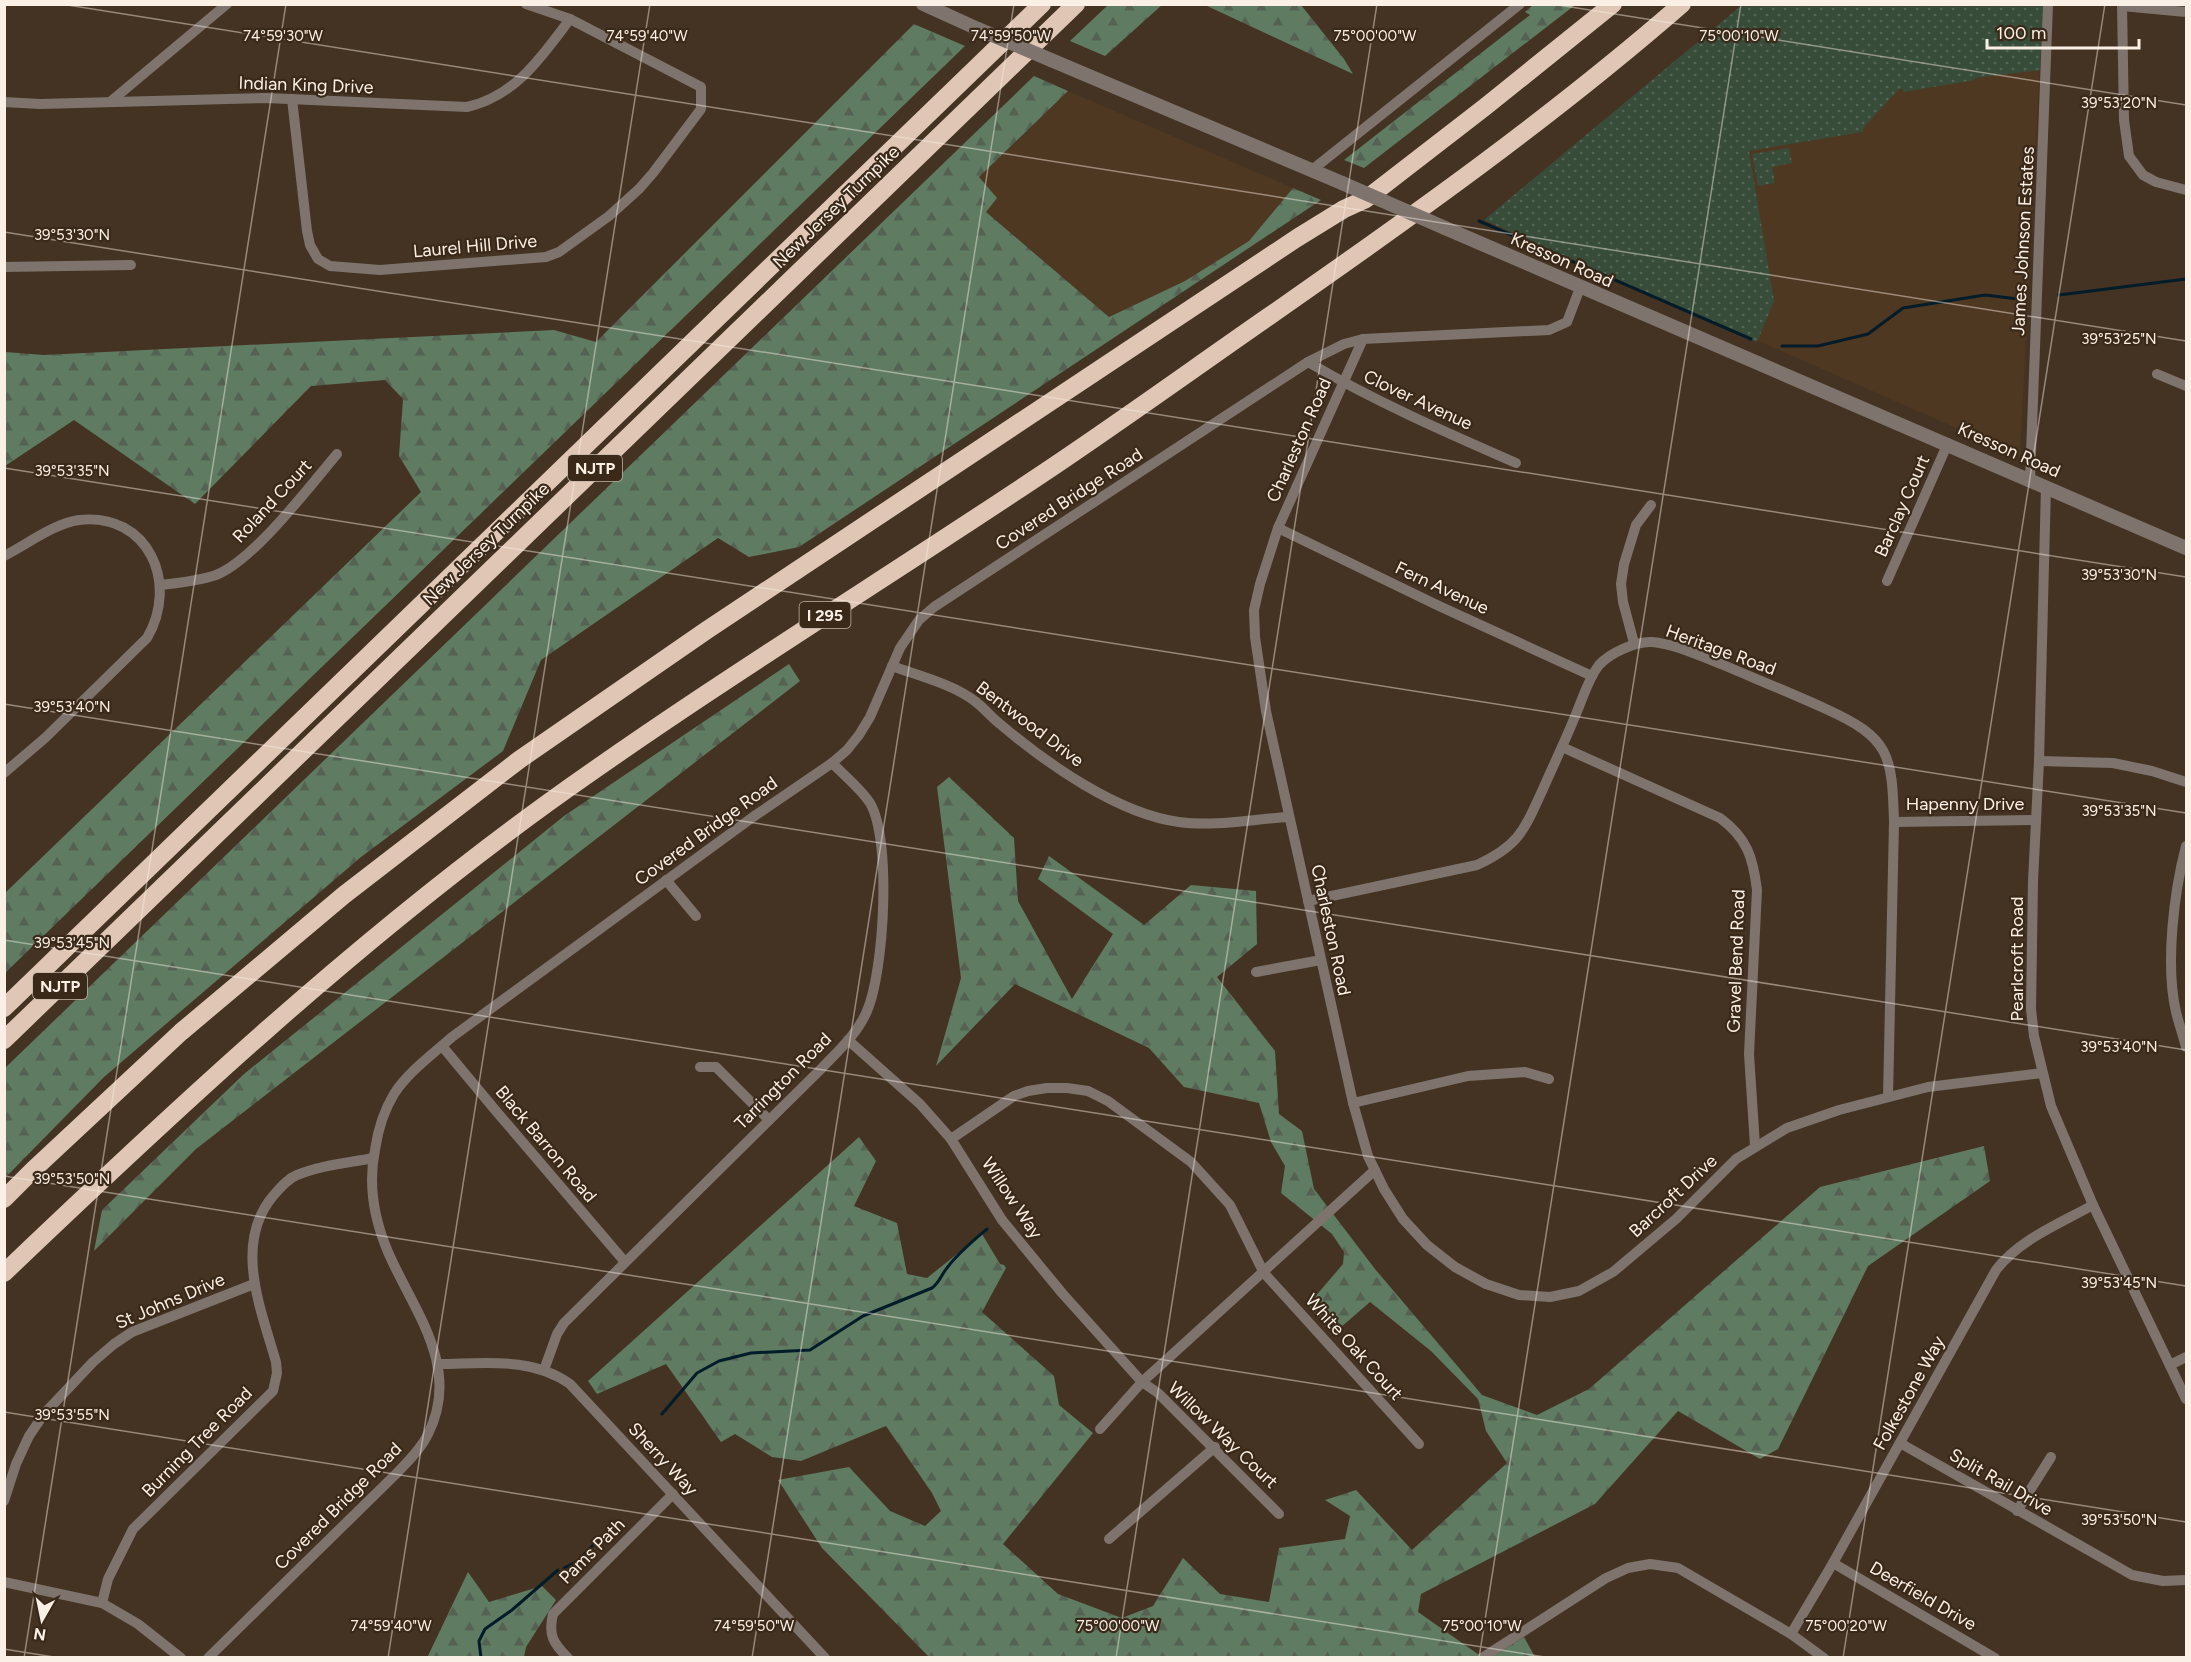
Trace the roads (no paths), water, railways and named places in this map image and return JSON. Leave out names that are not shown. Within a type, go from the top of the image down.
[{"type":"highway","name":"New Jersey Turnpike","points":[[4,1008],[1042,4]]},
{"type":"highway","name":"New Jersey Turnpike","points":[[4,1040],[1076,4]]},
{"type":"highway","points":[[4,1199],[181,1032],[344,895],[519,760],[716,623],[1297,237],[1344,209],[1366,199],[1613,4]]},
{"type":"highway","name":"I 295","points":[[4,1273],[208,1082],[302,1000],[415,905],[544,806],[662,722],[1051,468],[1336,269],[1460,180],[1611,66],[1682,4]]},
{"type":"street","points":[[110,102],[226,4]]},
{"type":"street","name":"Laurel Hill Drive","points":[[292,99],[307,231],[314,254],[330,266],[380,270],[546,257],[559,252],[609,216],[653,173],[700,109],[701,87],[570,18],[526,4]]},
{"type":"street","name":"Kresson Road","points":[[923,4],[1312,170],[1580,288],[1948,443],[2187,548]]},
{"type":"street","points":[[1312,170],[1520,4]]},
{"type":"street","name":"James Johnson Estates","points":[[2030,480],[2048,4]]},
{"type":"street","points":[[2187,12],[2122,5],[2124,120],[2129,156],[2143,175],[2156,182],[2187,190]]},
{"type":"street","name":"Indian King Drive","points":[[4,102],[292,99],[467,107],[482,104],[510,89],[528,74],[570,18]]},
{"type":"street","points":[[4,267],[131,265]]},
{"type":"street","name":"Covered Bridge Road","points":[[208,1658],[252,1612],[397,1473],[428,1435],[439,1401],[438,1364],[424,1322],[387,1251],[375,1213],[372,1194],[373,1158],[379,1127],[395,1091],[413,1072],[442,1046],[753,816],[832,763],[847,750],[870,717],[900,648],[910,631],[934,607],[1308,362],[1344,344],[1363,339],[1550,330],[1567,322],[1580,288]]},
{"type":"street","name":"Charleston Road","points":[[1363,339],[1278,528],[1254,610],[1255,637],[1266,711],[1353,1103],[1368,1156],[1375,1170]]},
{"type":"street","name":"Clover Avenue","points":[[1308,362],[1411,417],[1516,463]]},
{"type":"street","points":[[2157,374],[2187,386]]},
{"type":"street","name":"Barclay Court","points":[[1887,582],[1948,443]]},
{"type":"street","name":"Roland Court","points":[[161,585],[196,580],[217,574],[235,564],[273,528],[337,454]]},
{"type":"street","name":"Pearlcroft Road","points":[[2046,486],[2031,1009],[2034,1036],[2051,1106],[2093,1205],[2187,1399]]},
{"type":"street","points":[[1308,901],[1477,865],[1510,846],[1524,830],[1563,747],[1592,676],[1602,662],[1634,643],[1623,602],[1621,584],[1624,564],[1636,525],[1651,505]]},
{"type":"street","points":[[4,556],[65,523],[97,520],[126,528],[140,540],[154,561],[161,585],[159,607],[147,638],[45,738],[4,773]]},
{"type":"street","name":"Fern Avenue","points":[[1278,528],[1439,606],[1592,676]]},
{"type":"street","name":"Heritage Road","points":[[1634,643],[1653,642],[1692,653],[1857,723],[1881,746],[1889,761],[1893,781],[1894,822],[1888,1097]]},
{"type":"street","name":"Bentwood Drive","points":[[892,666],[960,692],[976,702],[999,724],[1066,774],[1151,816],[1180,822],[1205,823],[1289,817]]},
{"type":"street","name":"Gravel Bend Road","points":[[1563,747],[1720,818],[1735,829],[1745,843],[1754,867],[1757,890],[1749,1054],[1755,1146]]},
{"type":"street","points":[[2039,761],[2113,764],[2152,771],[2187,782]]},
{"type":"street","name":"Tarrington Road","points":[[544,1370],[557,1334],[564,1323],[848,1040],[866,1014],[873,997],[884,878],[879,827],[870,802],[832,763]]},
{"type":"street","name":"Hapenny Drive","points":[[1894,822],[2036,820]]},
{"type":"street","points":[[2187,846],[2174,914],[2172,955],[2176,1011],[2187,1047]]},
{"type":"street","points":[[666,880],[696,916]]},
{"type":"street","points":[[1256,972],[1321,960]]},
{"type":"street","name":"Willow Way","points":[[848,1040],[920,1104],[951,1139],[1002,1220],[1062,1293],[1142,1382]]},
{"type":"street","name":"Black Barron Road","points":[[442,1046],[625,1262]]},
{"type":"street","points":[[700,1067],[716,1067],[769,1120]]},
{"type":"street","points":[[1353,1103],[1468,1076],[1525,1072],[1549,1078]]},
{"type":"street","name":"Barcroft Drive","points":[[1375,1170],[1403,1219],[1427,1245],[1455,1267],[1486,1284],[1520,1294],[1550,1297],[1580,1291],[1613,1272],[1676,1219],[1736,1159],[1787,1128],[1888,1097],[1957,1082],[2042,1073]]},
{"type":"street","name":"White Oak Court","points":[[951,1139],[1014,1096],[1028,1091],[1067,1088],[1088,1091],[1108,1101],[1191,1162],[1230,1205],[1264,1273],[1419,1444]]},
{"type":"street","name":"Burning Tree Road","points":[[102,1603],[108,1579],[133,1529],[273,1390],[277,1373],[276,1362],[254,1284],[252,1253],[259,1216],[283,1185],[295,1176],[317,1168],[373,1158]]},
{"type":"street","points":[[1100,1429],[1142,1382],[1375,1170]]},
{"type":"street","name":"Folkestone Way","points":[[1791,1634],[2001,1264],[2021,1245],[2093,1205]]},
{"type":"street","name":"St Johns Drive","points":[[4,1501],[16,1464],[29,1436],[62,1394],[107,1350],[132,1332],[254,1284]]},
{"type":"street","points":[[2170,1365],[2187,1357]]},
{"type":"street","name":"Sherry Way","points":[[438,1364],[515,1364],[556,1374],[570,1384],[825,1658]]},
{"type":"street","name":"Willow Way Court","points":[[1142,1382],[1158,1393],[1215,1447],[1279,1514]]},
{"type":"street","name":"Split Rail Drive","points":[[1900,1443],[2132,1575],[2163,1581],[2187,1580]]},
{"type":"street","points":[[1109,1539],[1215,1447]]},
{"type":"street","points":[[2017,1511],[2051,1457]]},
{"type":"street","name":"Pams Path","points":[[568,1658],[553,1639],[550,1629],[553,1614],[673,1494]]},
{"type":"street","name":"Deerfield Drive","points":[[1833,1563],[1995,1658]]},
{"type":"street","points":[[1482,1658],[1606,1578],[1628,1568],[1650,1564],[1678,1568],[1791,1634],[1824,1658]]},
{"type":"street","points":[[4,1582],[102,1603],[138,1624],[181,1658]]},
{"type":"waterway","points":[[1479,221],[1751,339]]},
{"type":"waterway","points":[[2059,295],[2186,279]]},
{"type":"waterway","points":[[1782,346],[1818,346],[1868,334],[1903,308],[1985,295],[2018,299]]},
{"type":"waterway","points":[[662,1414],[697,1373],[719,1361],[751,1353],[810,1350],[863,1316],[932,1288],[956,1257],[987,1229]]},
{"type":"waterway","points":[[564,1568],[578,1561],[597,1541]]},
{"type":"waterway","points":[[481,1658],[479,1641],[485,1629],[512,1610],[558,1570]]}]
